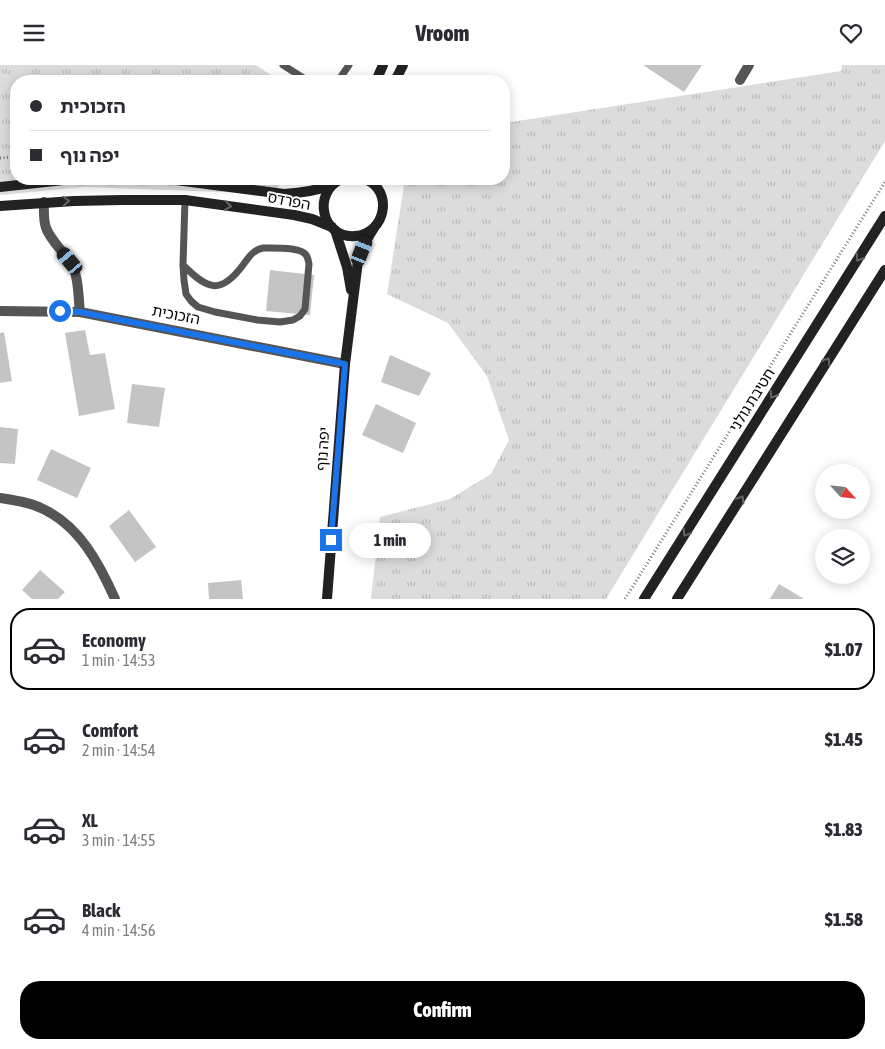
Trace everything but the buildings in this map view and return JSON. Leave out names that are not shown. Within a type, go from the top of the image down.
[{"type":"street","points":[[740,80],[749,65]]},
{"type":"street","points":[[0,187],[18,185]]},
{"type":"street","name":"הפרדס","points":[[219,185],[284,193],[301,193],[329,185]]},
{"type":"street","name":"יפה נוף","points":[[334,185],[326,193],[323,209],[325,217],[333,229],[347,267],[353,301]]},
{"type":"street","name":"יפה נוף","points":[[327,599],[345,364],[358,261],[366,241],[383,213],[383,204],[378,185]]},
{"type":"street","name":"הפרדס","points":[[0,206],[44,202],[186,200],[294,215],[312,219],[344,235],[355,236],[365,234],[374,228]]},
{"type":"street","points":[[44,202],[43,218],[46,231],[70,261],[76,273],[80,312]]},
{"type":"street","name":"חטיבת גולני","points":[[644,599],[885,216]]},
{"type":"street","points":[[677,599],[885,270]]},
{"type":"street","name":"הזכוכית","points":[[0,311],[80,312],[345,364]]},
{"type":"street","points":[[0,498],[40,507],[62,520],[82,541],[104,573],[115,599]]},
{"type":"lane","points":[[283,65],[299,75]]},
{"type":"lane","points":[[183,265],[204,284],[219,286],[231,279],[252,253],[258,249],[263,247],[298,250],[308,257],[309,264],[305,309],[300,317],[280,322],[235,316],[198,307],[191,301],[186,294],[183,265],[186,200]]},
{"type":"path","points":[[625,599],[885,182]]},
{"type":"green space","points":[[0,65],[256,65],[271,75],[10,75],[10,185],[280,185],[273,194],[84,187],[0,195]]},
{"type":"green space","points":[[842,65],[885,65],[885,141],[606,599],[371,599],[380,517],[450,499],[491,474],[509,440],[487,376],[448,323],[387,294],[404,185],[510,185],[510,122],[841,71]]},
{"type":"route","points":[[60,311],[80,312],[345,364],[331,540]]}]
